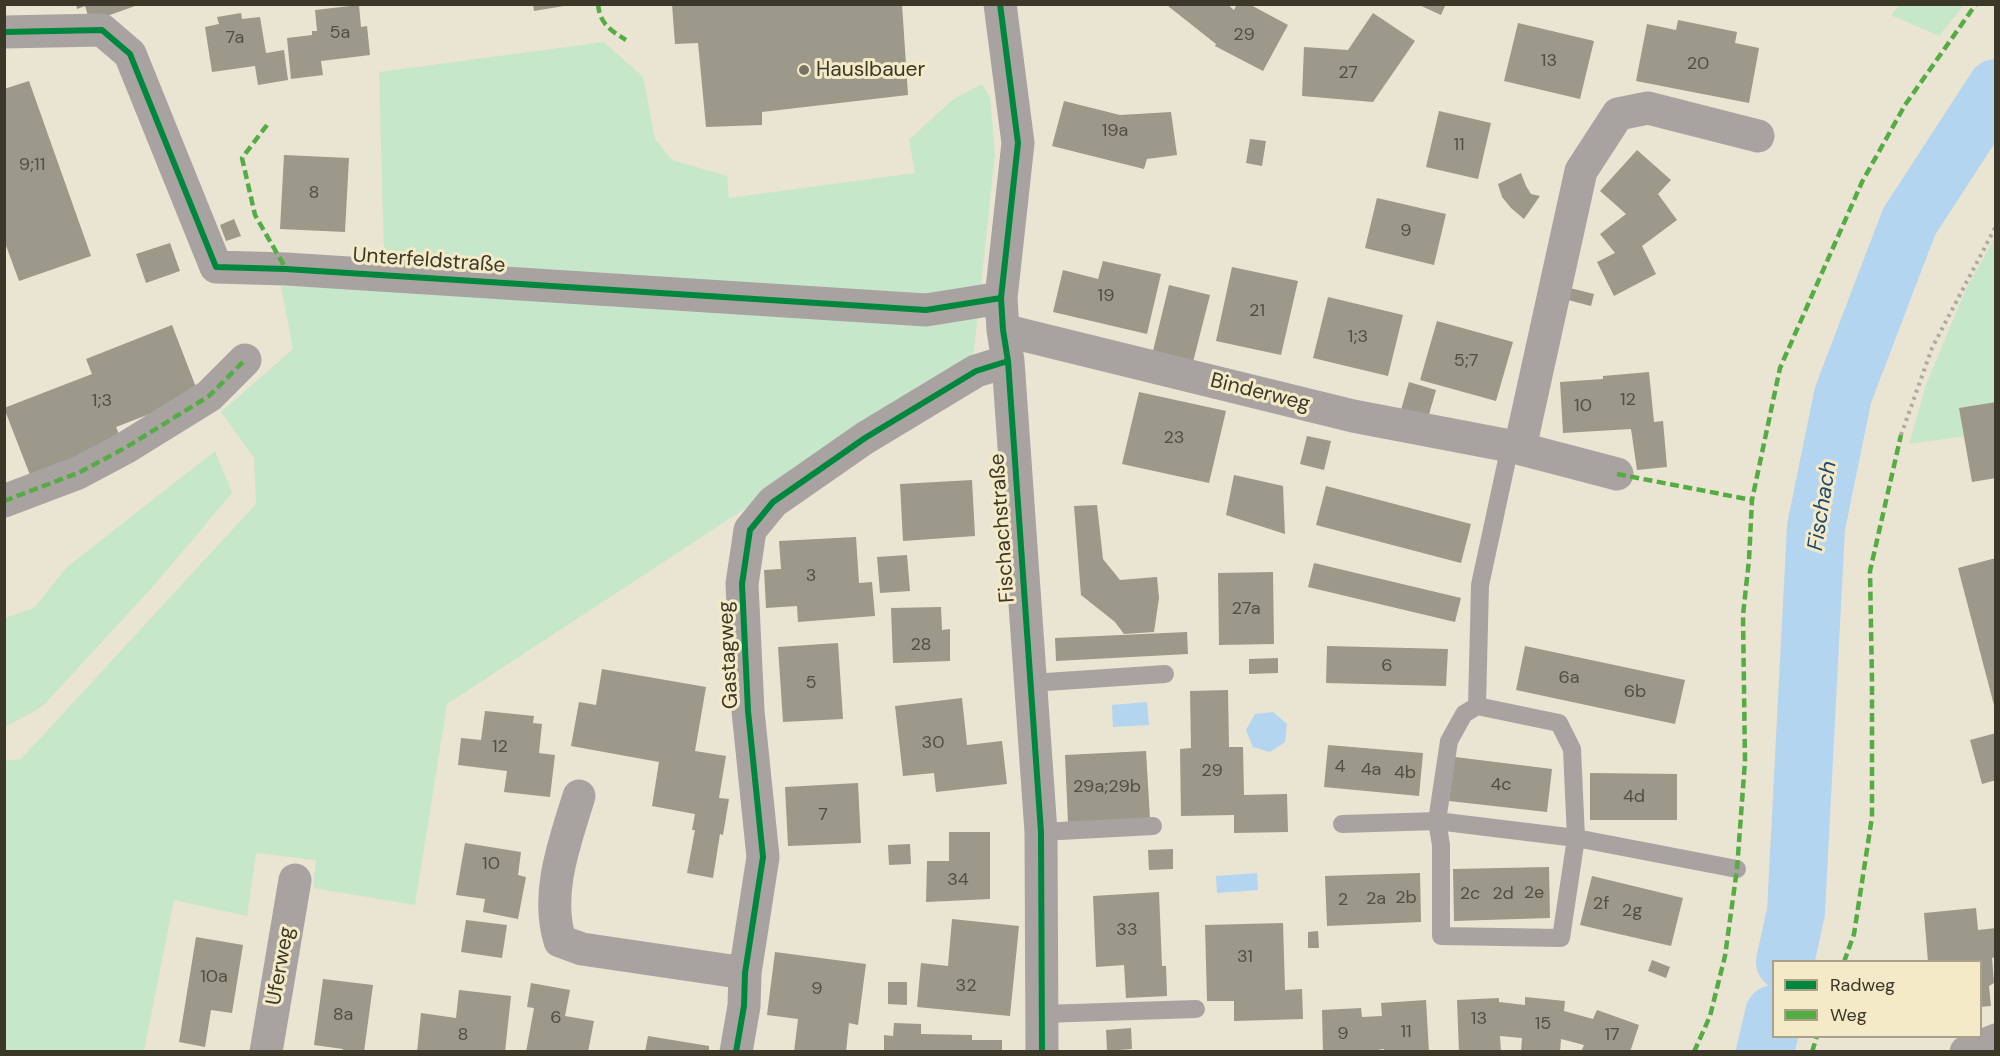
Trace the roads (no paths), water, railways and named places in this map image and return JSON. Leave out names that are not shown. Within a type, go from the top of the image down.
[{"type":"street","name":"Fischachstraße","points":[[1000,4],[1018,142],[1001,298],[1041,832],[1042,1052]]},
{"type":"street","name":"Unterfeldstraße","points":[[4,32],[102,30],[130,54],[216,267],[297,269],[926,310],[1001,298]]},
{"type":"street","points":[[1515,447],[1581,171],[1618,114],[1648,108],[1758,136]]},
{"type":"street","name":"Binderweg","points":[[1005,346],[1515,447],[1617,474]]},
{"type":"street","name":"Gastagweg","points":[[736,1052],[744,1006],[745,973],[763,857],[748,711],[742,584],[750,530],[772,502],[865,438],[976,371],[1005,346]]},
{"type":"street","points":[[4,501],[78,473],[125,448],[210,396],[245,360]]},
{"type":"street","points":[[579,796],[560,857],[554,910],[560,941],[582,949],[745,973]]},
{"type":"street","name":"Uferweg","points":[[266,1052],[295,880]]},
{"type":"street","points":[[1966,1052],[1995,1040]]},
{"type":"lane","points":[[1477,706],[1480,585],[1515,447]]},
{"type":"lane","points":[[1031,683],[1165,674]]},
{"type":"lane","points":[[1477,706],[1559,723],[1572,748],[1576,838],[1561,938],[1441,936],[1441,845],[1437,821],[1449,741],[1464,714],[1477,706]]},
{"type":"lane","points":[[1342,824],[1437,821],[1576,838],[1737,869]]},
{"type":"lane","points":[[1041,832],[1153,826]]},
{"type":"lane","points":[[1042,1014],[1196,1009]]},
{"type":"water","points":[[1147,702],[1149,725],[1113,727],[1112,705]]},
{"type":"water","points":[[1273,712],[1287,724],[1285,742],[1270,752],[1253,747],[1246,730],[1255,714]]},
{"type":"water","points":[[1257,873],[1258,890],[1217,893],[1216,876]]},
{"type":"waterway","name":"Fischach","points":[[1785,960],[1796,912],[1816,527],[1843,395],[1909,222],[1996,88]]},
{"type":"waterway","name":"Fischach","points":[[1765,1052],[1772,1022]]},
{"type":"place","name":"Hauslbauer","points":[[804,70]]}]
